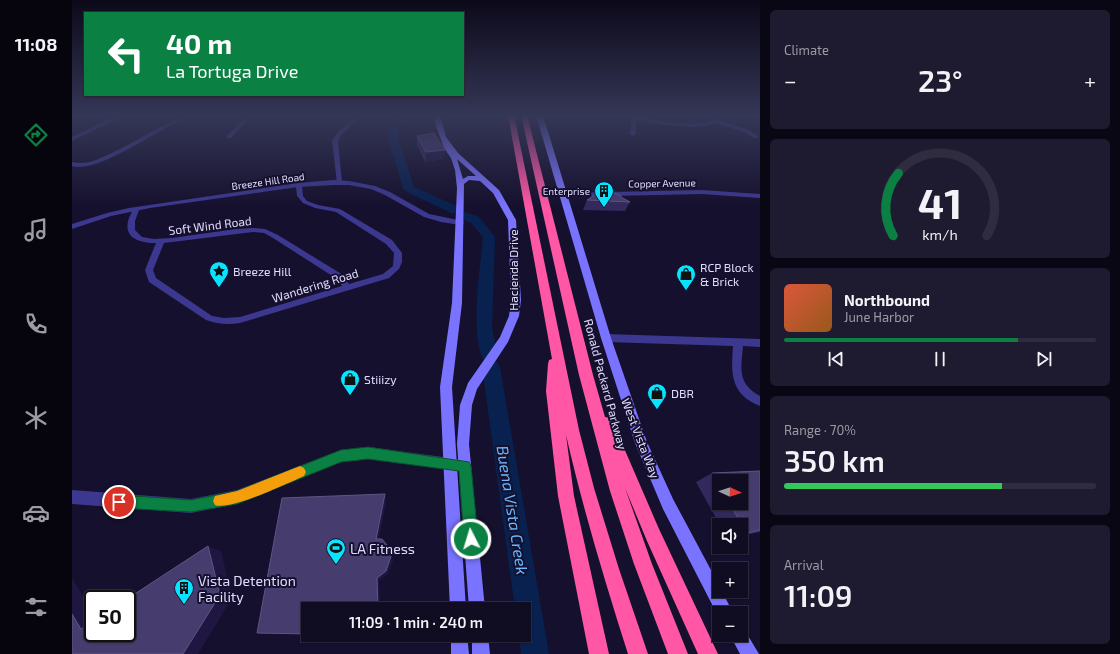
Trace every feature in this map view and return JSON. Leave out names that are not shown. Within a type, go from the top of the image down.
[{"type":"highway","points":[[517,146],[572,430],[586,488],[610,570],[638,654]]},
{"type":"highway","name":"Ronald Packard Parkway","points":[[531,146],[586,375],[618,491],[643,564],[678,654]]},
{"type":"highway","points":[[555,343],[553,391],[565,488],[599,654]]},
{"type":"highway","points":[[586,375],[652,535],[708,654]]},
{"type":"main road","name":"Hacienda Drive","points":[[447,146],[458,170],[460,183],[460,223],[457,303],[446,387],[476,602]]},
{"type":"main road","name":"Hacienda Drive","points":[[450,146],[456,154],[496,192],[512,220],[516,300],[514,316],[508,331],[472,387],[466,405],[463,444],[458,465],[458,602]]},
{"type":"main road","name":"West Vista Way","points":[[549,146],[606,338],[641,443],[668,504],[721,606]]},
{"type":"main road","points":[[460,183],[468,178],[484,179]]},
{"type":"main road","points":[[459,642],[460,654]]},
{"type":"main road","points":[[480,642],[481,654]]},
{"type":"main road","points":[[742,642],[750,654]]},
{"type":"street","points":[[72,164],[79,166],[97,162],[128,146]]},
{"type":"street","points":[[335,146],[340,182]]},
{"type":"street","name":"Breeze Hill Road","points":[[72,227],[94,218],[136,210],[299,186],[340,182],[365,185],[380,189],[423,214],[446,221],[460,223]]},
{"type":"street","name":"Wandering Road","points":[[160,241],[149,270],[152,280],[209,318],[217,321],[232,322],[240,320],[347,288],[386,276],[396,267],[398,262],[398,253],[389,242],[338,210],[317,207],[305,202],[300,196],[299,186]]},
{"type":"street","name":"Copper Avenue","points":[[564,195],[688,192],[760,196]]},
{"type":"street","name":"Soft Wind Road","points":[[136,210],[130,229],[132,235],[136,239],[144,241],[160,241],[251,230],[266,231],[340,277],[347,288]]},
{"type":"street","points":[[606,338],[760,343]]},
{"type":"street","points":[[738,343],[736,378],[743,391],[760,401]]},
{"type":"street","points":[[72,497],[191,506],[237,497],[341,456],[368,453],[458,465]]},
{"type":"building","points":[[422,146],[442,146],[445,150],[426,152]]},
{"type":"building","points":[[598,193],[620,195],[630,202],[587,200]]},
{"type":"building","points":[[760,471],[760,530],[748,533],[748,518],[738,518],[733,510],[748,510],[748,474],[712,473]]},
{"type":"building","name":"LA Fitness","points":[[385,494],[376,539],[382,539],[390,549],[391,556],[386,571],[377,578],[378,602],[301,602],[301,634],[257,633],[282,498]]},
{"type":"building","name":"Vista Detention Facility","points":[[208,546],[220,595],[183,654],[72,654],[72,614],[81,629],[84,627],[84,642],[136,642],[136,593]]},
{"type":"waterway","name":"Buena Vista Creek","points":[[396,146],[409,189],[455,210]]},
{"type":"waterway","name":"Buena Vista Creek","points":[[466,216],[475,220],[489,237],[484,327],[489,354]]},
{"type":"waterway","name":"Buena Vista Creek","points":[[491,367],[535,654]]},
{"type":"slow traffic","points":[[220,501],[237,497],[300,472]]},
{"type":"place","name":"Enterprise","points":[[604,208]]},
{"type":"place","name":"Breeze Hill","points":[[219,288]]},
{"type":"place","name":"RCP Block & Brick","points":[[686,291]]},
{"type":"place","name":"Stiiizy","points":[[350,396]]},
{"type":"place","name":"DBR","points":[[657,410]]},
{"type":"place","name":"LA Fitness","points":[[336,565]]},
{"type":"place","name":"Vista Detention Facility","points":[[184,605]]},
{"type":"route","points":[[119,502],[191,506],[237,497],[341,456],[368,453],[465,466],[471,539]]}]
